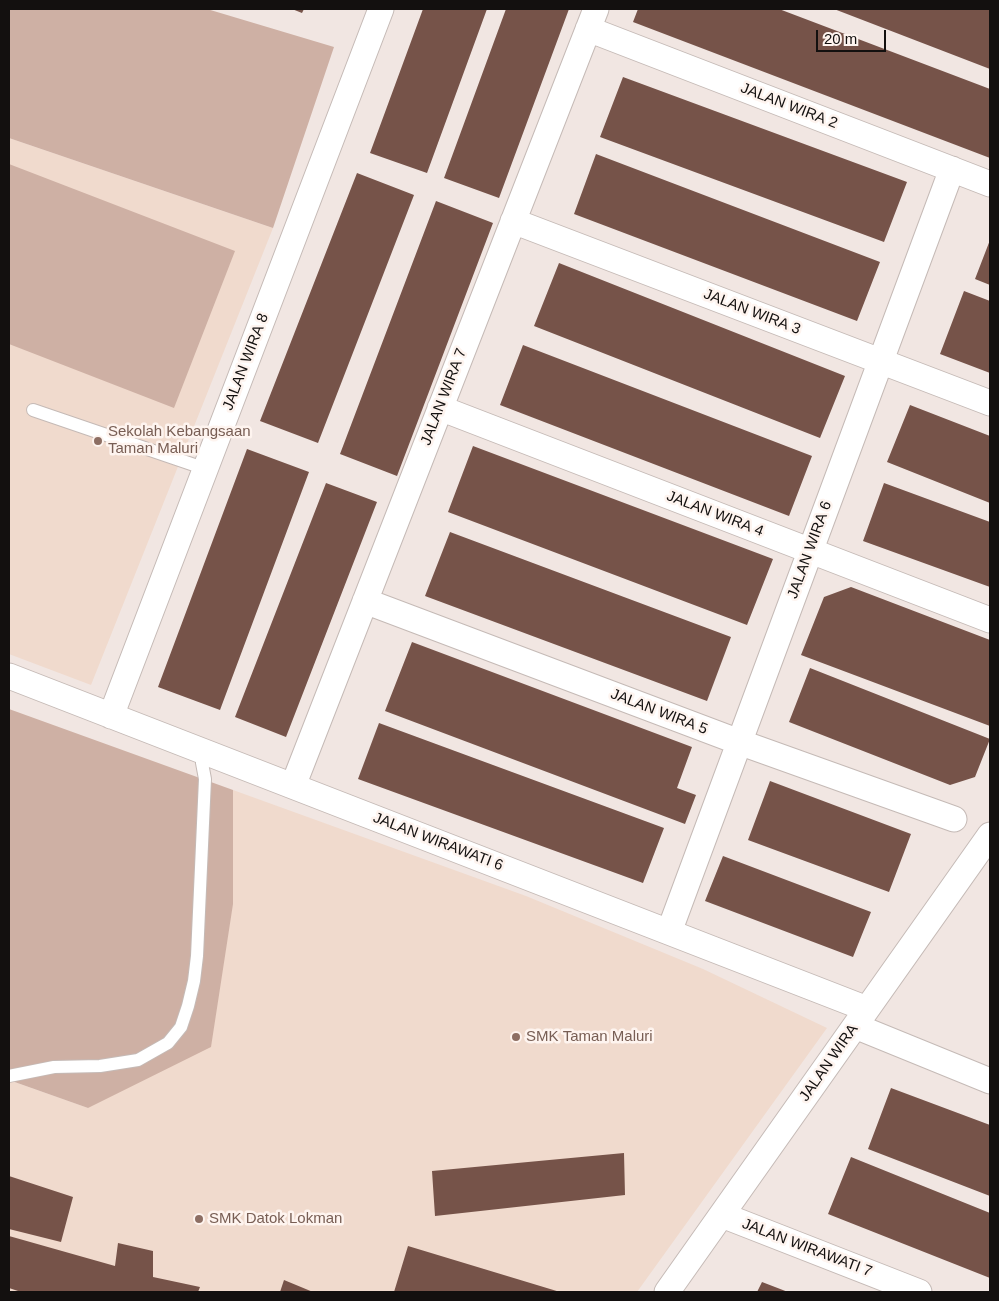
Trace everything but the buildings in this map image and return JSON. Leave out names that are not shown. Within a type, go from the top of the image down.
[{"type":"street","name":"JALAN WIRA 8","points":[[112,716],[381,9]]},
{"type":"street","name":"JALAN WIRA 2","points":[[592,19],[990,184]]},
{"type":"street","name":"JALAN WIRA 7","points":[[293,786],[592,19]]},
{"type":"street","name":"JALAN WIRA 6","points":[[669,932],[952,169]]},
{"type":"street","name":"JALAN WIRA 3","points":[[513,221],[990,403]]},
{"type":"street","name":"JALAN WIRA 4","points":[[440,408],[990,620]]},
{"type":"street","name":"JALAN WIRA 5","points":[[365,601],[739,742],[954,819]]},
{"type":"street","name":"JALAN WIRAWATI 6","points":[[9,676],[669,932],[861,1018],[990,1080]]},
{"type":"street","name":"JALAN WIRA","points":[[667,1292],[990,835]]},
{"type":"street","name":"JALAN WIRAWATI 7","points":[[722,1215],[919,1292]]},
{"type":"lane","points":[[33,410],[206,469]]},
{"type":"lane","points":[[9,1076],[54,1067],[100,1066],[138,1060],[168,1043],[181,1027],[194,981],[197,956],[205,779],[202,751]]},
{"type":"shaded area","points":[[9,9],[207,9],[334,47],[273,228],[9,138]]},
{"type":"shaded area","name":"Sekolah Kebangsaan Taman Maluri","points":[[9,138],[273,228],[91,685],[9,654]]},
{"type":"shaded area","points":[[9,164],[235,251],[174,408],[9,344]]},
{"type":"shaded area","points":[[9,709],[233,790],[233,904],[211,1047],[88,1108],[9,1080]]},
{"type":"shaded area","name":"SMK Taman Maluri","points":[[233,790],[526,896],[703,969],[827,1028],[637,1292],[9,1292],[9,1080],[88,1108],[233,904]]},
{"type":"place","name":"Sekolah Kebangsaan Taman Maluri","points":[[98,441]]},
{"type":"place","name":"SMK Taman Maluri","points":[[516,1037]]},
{"type":"place","name":"SMK Datok Lokman","points":[[199,1219]]}]
